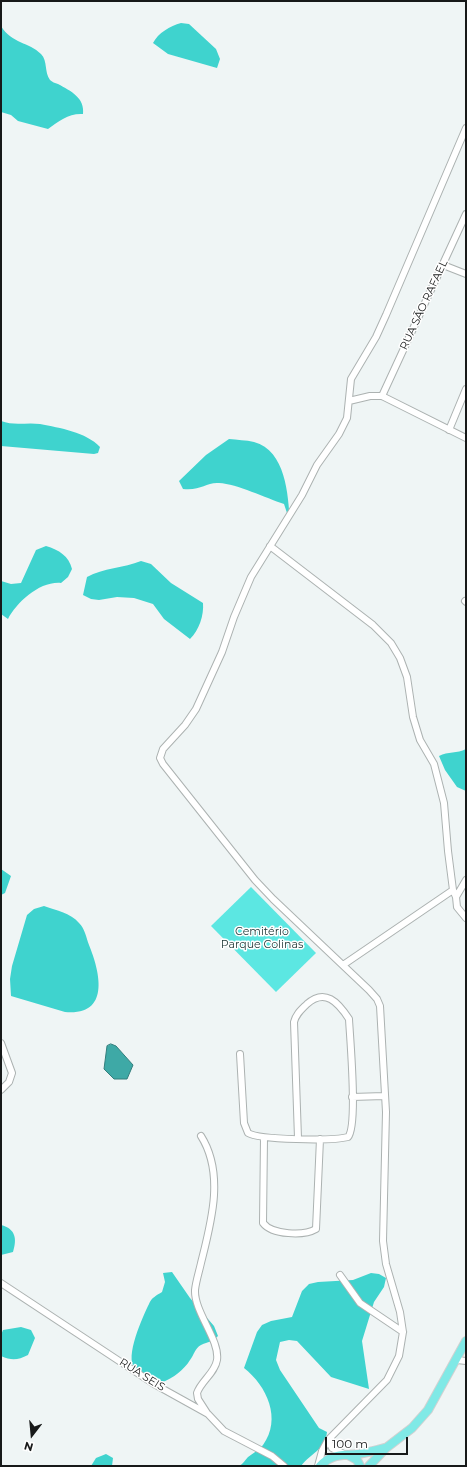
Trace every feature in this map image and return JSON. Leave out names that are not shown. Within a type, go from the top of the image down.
[{"type":"main road","points":[[370,1466],[386,1448],[412,1428],[428,1410],[466,1344]]},
{"type":"main road","points":[[319,1466],[331,1457],[357,1454],[386,1448]]},
{"type":"main road","points":[[345,1455],[357,1460],[360,1466]]},
{"type":"street","points":[[319,1466],[322,1451],[328,1440],[387,1380],[399,1356],[402,1332],[400,1312],[386,1264],[383,1241],[386,1137],[380,1006],[377,999],[369,990],[255,880],[163,764],[160,758],[163,749],[185,725],[196,710],[222,652],[244,591],[302,495],[317,465],[339,434],[347,418],[351,379],[376,337],[386,316],[466,128]]},
{"type":"street","name":"RUA SÃO RAFAEL","points":[[382,396],[466,214]]},
{"type":"street","points":[[443,265],[466,274]]},
{"type":"street","points":[[449,430],[466,389]]},
{"type":"street","points":[[349,402],[370,396],[382,396],[466,438]]},
{"type":"street","points":[[270,546],[373,625],[391,643],[400,658],[407,677],[415,725],[420,740],[434,764],[444,803],[453,890],[456,897],[457,907],[466,918]]},
{"type":"street","points":[[456,897],[466,880]]},
{"type":"street","points":[[343,965],[453,890]]},
{"type":"street","points":[[240,1054],[245,1129],[251,1135],[264,1138],[320,1139],[342,1138],[351,1134],[353,1127],[349,1019],[343,1010],[327,997],[320,996],[314,998],[298,1012],[294,1022],[298,1138]]},
{"type":"street","points":[[1,1043],[12,1074],[9,1082],[1,1090]]},
{"type":"street","points":[[352,1097],[384,1096]]},
{"type":"street","points":[[201,1136],[209,1148],[214,1174],[208,1230],[195,1292],[198,1306],[212,1339],[218,1358],[214,1368],[197,1393],[198,1399],[208,1414]]},
{"type":"street","points":[[264,1138],[263,1223],[270,1230],[307,1233],[316,1229],[320,1139]]},
{"type":"street","points":[[340,1275],[360,1303],[402,1332]]},
{"type":"street","name":"RUA SEIS","points":[[1,1283],[154,1384],[208,1414],[224,1431],[260,1450],[284,1466]]},
{"type":"street","points":[[457,1360],[466,1361]]},
{"type":"street","points":[[328,1440],[332,1448],[345,1455]]},
{"type":"green space","name":"Cemitério Parque Colinas","points":[[251,887],[316,953],[276,992],[211,926]]},
{"type":"shaded area","points":[[181,23],[189,24],[216,49],[220,59],[217,68],[168,54],[153,43],[155,39],[165,30]]},
{"type":"shaded area","points":[[1,26],[5,32],[15,40],[31,47],[41,54],[45,60],[47,74],[50,80],[68,89],[79,99],[82,104],[83,114],[69,116],[60,120],[48,129],[18,121],[11,115],[1,112]]},
{"type":"shaded area","points":[[1,421],[11,423],[40,424],[64,429],[88,438],[100,447],[98,453],[94,454],[1,446]]},
{"type":"shaded area","points":[[229,439],[254,442],[265,447],[273,454],[279,464],[286,487],[290,522],[284,504],[234,486],[214,483],[194,489],[183,489],[179,481],[206,455]]},
{"type":"shaded area","points":[[46,546],[63,554],[71,564],[72,569],[68,577],[61,583],[45,585],[37,589],[17,606],[8,619],[1,614],[1,581],[11,584],[21,583],[36,550]]},
{"type":"shaded area","points":[[141,561],[151,564],[171,583],[203,603],[203,613],[200,622],[190,639],[164,619],[153,604],[134,598],[117,597],[99,600],[91,599],[83,595],[87,577]]},
{"type":"shaded area","points":[[466,749],[466,791],[457,787],[445,770],[439,756]]},
{"type":"shaded area","points":[[1,869],[11,876],[5,893],[1,895]]},
{"type":"shaded area","points":[[44,906],[63,912],[72,917],[81,925],[93,956],[98,979],[96,1000],[90,1007],[80,1011],[65,1012],[11,996],[10,979],[12,966],[27,915],[34,909]]},
{"type":"shaded area","points":[[111,1044],[116,1046],[133,1065],[127,1079],[114,1079],[104,1069],[107,1046]]},
{"type":"shaded area","points":[[1,1225],[10,1229],[14,1235],[15,1243],[13,1252],[1,1255]]},
{"type":"shaded area","points":[[172,1272],[190,1298],[214,1326],[218,1336],[212,1341],[199,1346],[188,1364],[174,1376],[163,1382],[144,1374],[135,1368],[132,1363],[132,1355],[136,1337],[150,1302],[154,1297],[162,1292],[165,1282],[163,1273]]},
{"type":"shaded area","points":[[371,1273],[379,1274],[386,1278],[384,1287],[374,1302],[362,1341],[369,1389],[331,1377],[297,1341],[289,1340],[280,1342],[276,1360],[280,1370],[319,1428],[327,1432],[326,1438],[321,1447],[301,1466],[239,1466],[263,1445],[269,1435],[271,1425],[271,1414],[265,1393],[252,1375],[244,1368],[257,1332],[262,1325],[271,1321],[292,1317],[302,1291],[309,1284],[353,1280]]},
{"type":"shaded area","points":[[21,1327],[31,1330],[35,1338],[28,1355],[15,1359],[8,1359],[1,1356],[1,1335],[3,1330]]},
{"type":"shaded area","points":[[106,1454],[113,1458],[112,1466],[91,1466],[96,1458]]}]
